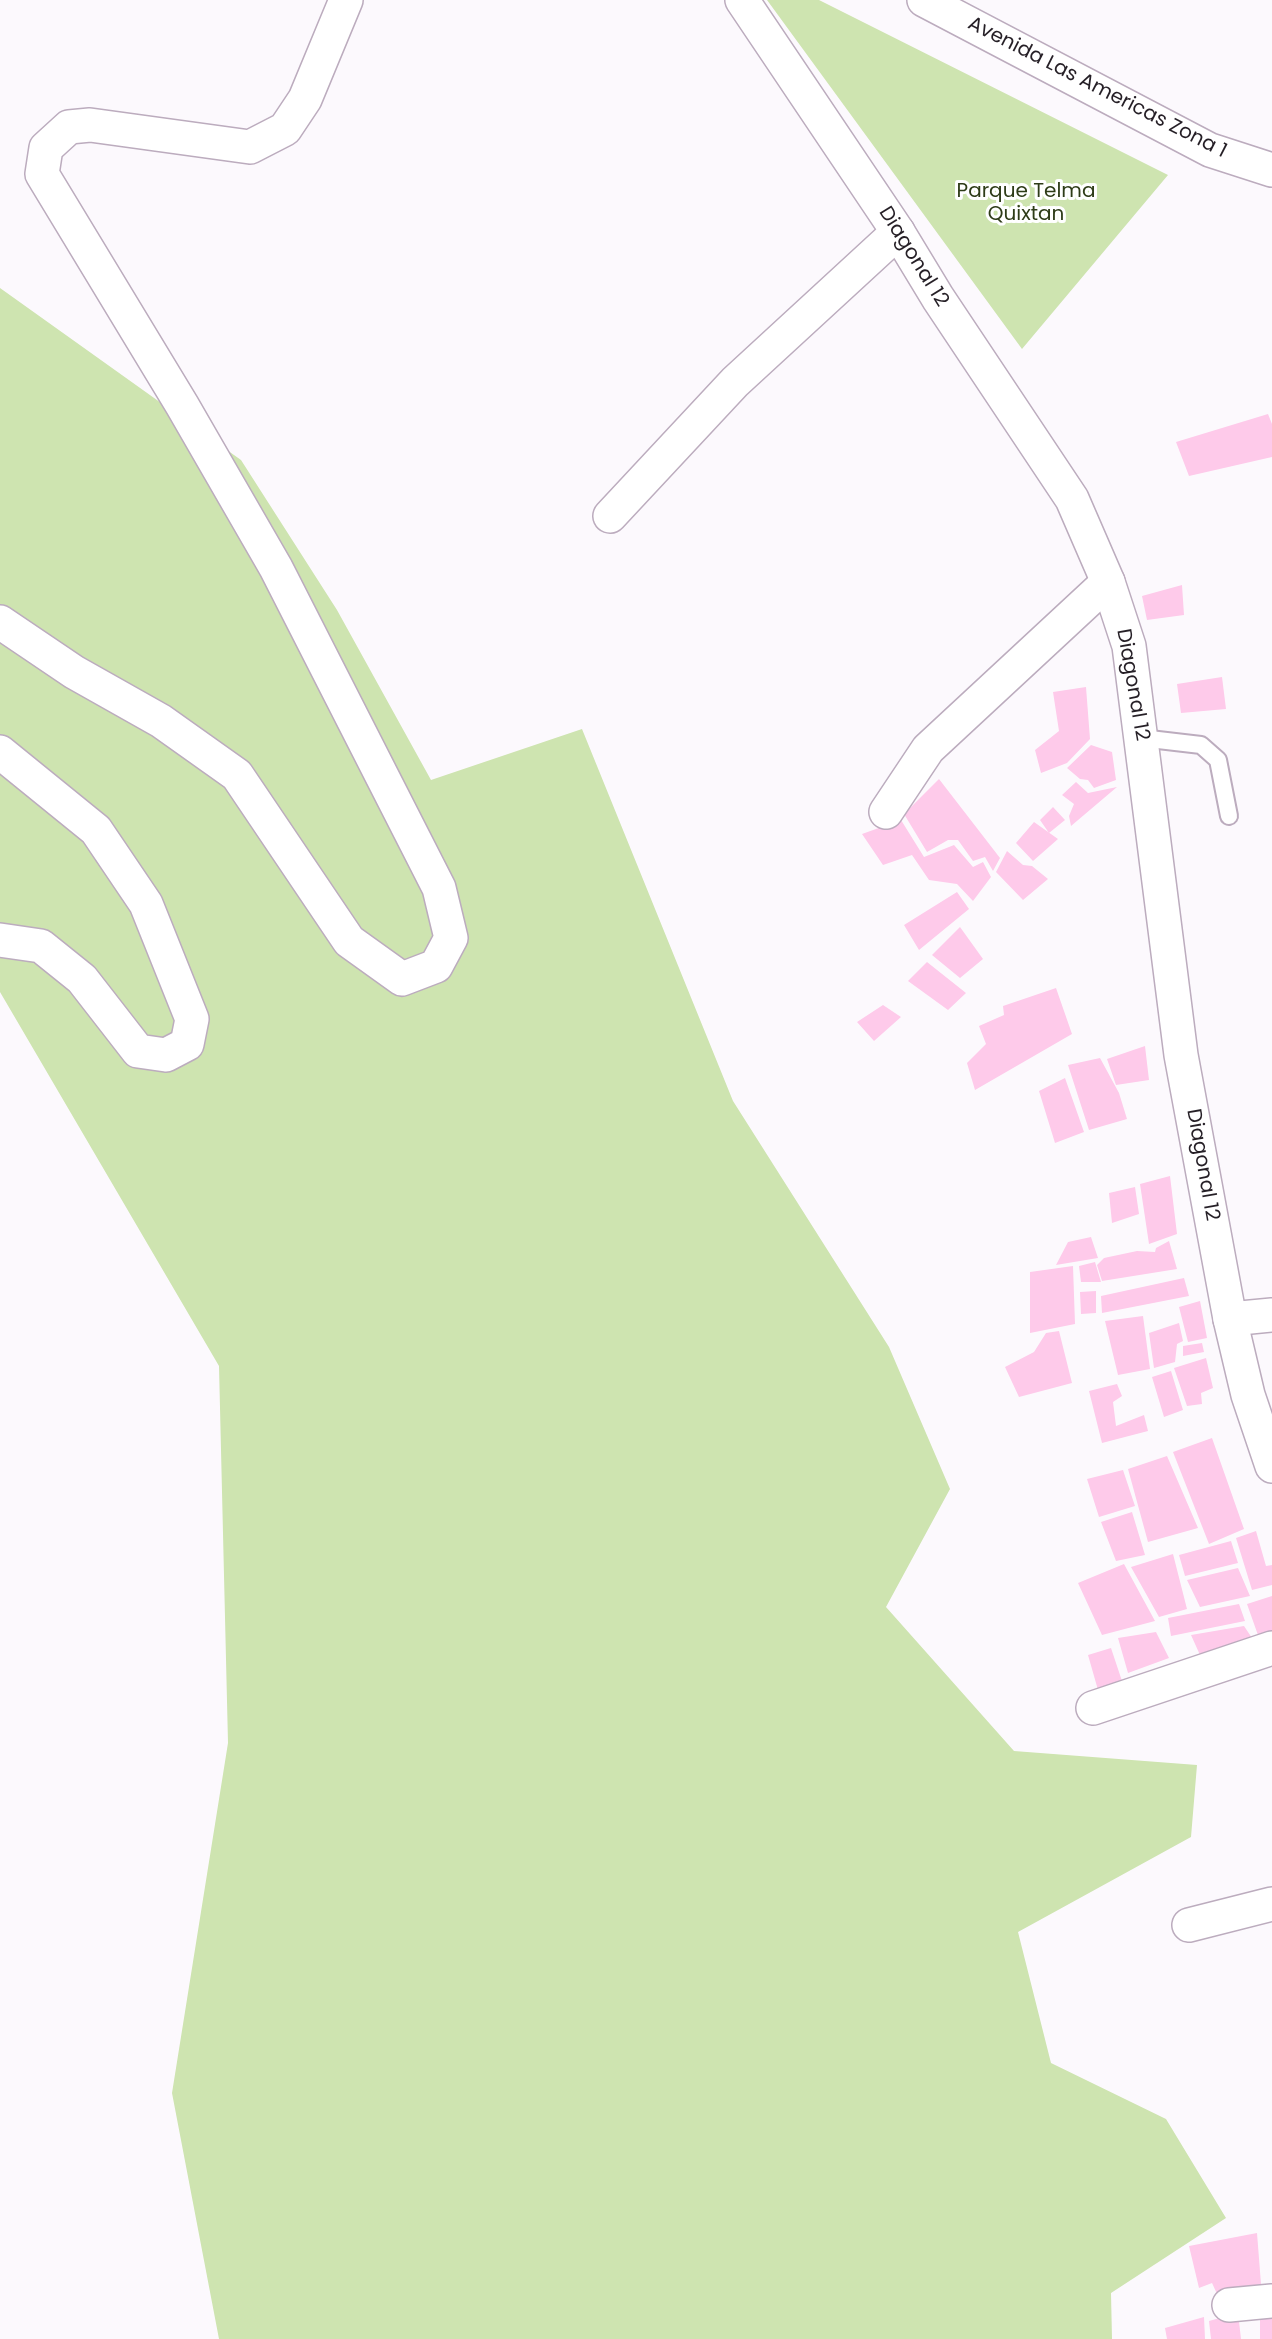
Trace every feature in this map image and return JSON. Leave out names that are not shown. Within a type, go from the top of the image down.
[{"type":"street","points":[[0,622],[74,672],[161,721],[237,775],[349,941],[402,979],[436,966],[451,938],[439,888],[276,568],[182,405],[42,174],[46,148],[69,127],[90,125],[250,147],[285,129],[304,99],[346,0]]},
{"type":"street","name":"Diagonal 12","points":[[742,0],[898,231],[938,298],[1072,499],[1108,582],[1129,646],[1182,1055],[1230,1319],[1248,1395],[1272,1466]]},
{"type":"street","name":"Avenida Las Americas Zona 1","points":[[924,0],[1210,150],[1272,170]]},
{"type":"street","points":[[610,516],[735,382],[898,231]]},
{"type":"street","points":[[886,812],[928,749],[1108,582]]},
{"type":"street","points":[[0,752],[96,830],[146,904],[192,1019],[187,1044],[166,1056],[138,1051],[82,979],[41,946],[0,940]]},
{"type":"street","points":[[1230,1319],[1272,1315]]},
{"type":"street","points":[[1093,1708],[1272,1648]]},
{"type":"street","points":[[1188,1925],[1272,1904]]},
{"type":"street","points":[[1229,2305],[1272,2301]]},
{"type":"lane","points":[[1141,738],[1201,745],[1218,760],[1229,816]]},
{"type":"green space","name":"Parque Telma Quixtan","points":[[767,0],[819,0],[1168,175],[1022,349]]},
{"type":"green space","points":[[0,288],[241,460],[337,610],[431,780],[582,729],[733,1101],[889,1347],[950,1489],[886,1607],[1014,1751],[1197,1765],[1191,1837],[1018,1932],[1051,2063],[1166,2119],[1226,2218],[1111,2293],[1112,2339],[219,2339],[172,2093],[228,1743],[219,1366],[0,992]]},
{"type":"building","points":[[1268,414],[1272,424],[1272,457],[1189,476],[1176,442]]},
{"type":"building","points":[[1182,585],[1184,615],[1147,620],[1142,596]]},
{"type":"building","points":[[1222,677],[1226,709],[1181,713],[1177,684]]},
{"type":"building","points":[[1086,687],[1090,739],[1067,763],[1041,773],[1035,750],[1059,731],[1053,692]]},
{"type":"building","points":[[1091,745],[1112,752],[1116,780],[1094,788],[1088,780],[1080,779],[1067,768]]},
{"type":"building","points":[[939,779],[1000,858],[993,871],[985,857],[973,861],[958,840],[948,840],[927,852],[904,814]]},
{"type":"building","points":[[1076,782],[1088,793],[1117,787],[1071,826],[1069,816],[1074,804],[1062,795]]},
{"type":"building","points":[[1053,807],[1065,820],[1049,833],[1040,820]]},
{"type":"building","points":[[901,820],[924,857],[954,845],[973,867],[983,862],[991,877],[973,901],[957,884],[929,880],[912,855],[883,865],[862,834]]},
{"type":"building","points":[[1034,822],[1058,839],[1033,861],[1016,843]]},
{"type":"building","points":[[1007,851],[1023,865],[1032,866],[1048,879],[1023,900],[996,872]]},
{"type":"building","points":[[957,892],[969,909],[919,950],[904,925]]},
{"type":"building","points":[[960,927],[983,959],[960,978],[932,955]]},
{"type":"building","points":[[927,962],[966,993],[948,1010],[908,981]]},
{"type":"building","points":[[1056,988],[1072,1034],[975,1090],[967,1063],[986,1044],[979,1026],[1004,1015],[1003,1006]]},
{"type":"building","points":[[883,1005],[901,1017],[874,1041],[857,1022]]},
{"type":"building","points":[[1145,1046],[1149,1080],[1116,1085],[1107,1059]]},
{"type":"building","points":[[1100,1058],[1119,1093],[1127,1119],[1089,1130],[1068,1065]]},
{"type":"building","points":[[1065,1078],[1084,1132],[1055,1143],[1039,1091]]},
{"type":"building","points":[[1170,1176],[1177,1234],[1149,1244],[1140,1184]]},
{"type":"building","points":[[1135,1187],[1139,1214],[1112,1223],[1109,1193]]},
{"type":"building","points":[[1091,1237],[1098,1258],[1056,1265],[1068,1242]]},
{"type":"building","points":[[1169,1241],[1177,1269],[1102,1281],[1097,1265],[1104,1258],[1137,1251],[1155,1252],[1156,1248]]},
{"type":"building","points":[[1095,1262],[1101,1282],[1081,1282],[1079,1266]]},
{"type":"building","points":[[1073,1266],[1075,1324],[1030,1333],[1030,1272]]},
{"type":"building","points":[[1184,1278],[1189,1296],[1102,1313],[1101,1296]]},
{"type":"building","points":[[1096,1291],[1096,1313],[1081,1314],[1080,1292]]},
{"type":"building","points":[[1200,1301],[1207,1338],[1188,1342],[1179,1307]]},
{"type":"building","points":[[1143,1316],[1150,1369],[1118,1375],[1105,1321]]},
{"type":"building","points":[[1179,1323],[1183,1341],[1177,1344],[1175,1362],[1154,1368],[1149,1333]]},
{"type":"building","points":[[1059,1331],[1072,1383],[1019,1397],[1005,1367],[1034,1352],[1046,1333]]},
{"type":"building","points":[[1202,1343],[1204,1352],[1183,1356],[1183,1346]]},
{"type":"building","points":[[1206,1358],[1213,1388],[1201,1393],[1202,1404],[1187,1406],[1174,1368]]},
{"type":"building","points":[[1171,1371],[1183,1410],[1164,1417],[1152,1377]]},
{"type":"building","points":[[1117,1384],[1122,1396],[1113,1402],[1116,1426],[1144,1415],[1148,1431],[1102,1443],[1089,1391]]},
{"type":"building","points":[[1212,1438],[1244,1529],[1209,1544],[1173,1452]]},
{"type":"building","points":[[1167,1456],[1198,1528],[1148,1542],[1128,1469]]},
{"type":"building","points":[[1123,1470],[1135,1506],[1099,1517],[1087,1479]]},
{"type":"building","points":[[1132,1512],[1145,1555],[1116,1561],[1101,1522]]},
{"type":"building","points":[[1256,1531],[1266,1566],[1272,1565],[1272,1585],[1252,1590],[1236,1538]]},
{"type":"building","points":[[1231,1541],[1238,1563],[1185,1576],[1179,1555]]},
{"type":"building","points":[[1173,1554],[1187,1609],[1159,1617],[1131,1567]]},
{"type":"building","points":[[1124,1564],[1155,1621],[1102,1635],[1078,1583]]},
{"type":"building","points":[[1238,1568],[1250,1596],[1200,1607],[1187,1580]]},
{"type":"building","points":[[1272,1596],[1272,1631],[1259,1638],[1247,1604]]},
{"type":"building","points":[[1239,1604],[1245,1621],[1171,1636],[1168,1618]]},
{"type":"building","points":[[1244,1626],[1252,1638],[1200,1655],[1191,1635]]},
{"type":"building","points":[[1156,1632],[1169,1658],[1128,1673],[1118,1638]]},
{"type":"building","points":[[1111,1648],[1123,1684],[1098,1690],[1088,1655]]},
{"type":"building","points":[[1257,2233],[1261,2284],[1218,2296],[1212,2283],[1199,2288],[1189,2246]]},
{"type":"building","points":[[1272,2307],[1272,2339],[1260,2339],[1260,2309]]},
{"type":"building","points":[[1238,2313],[1241,2339],[1211,2339],[1209,2321]]},
{"type":"building","points":[[1204,2317],[1205,2339],[1167,2339],[1165,2328]]}]
